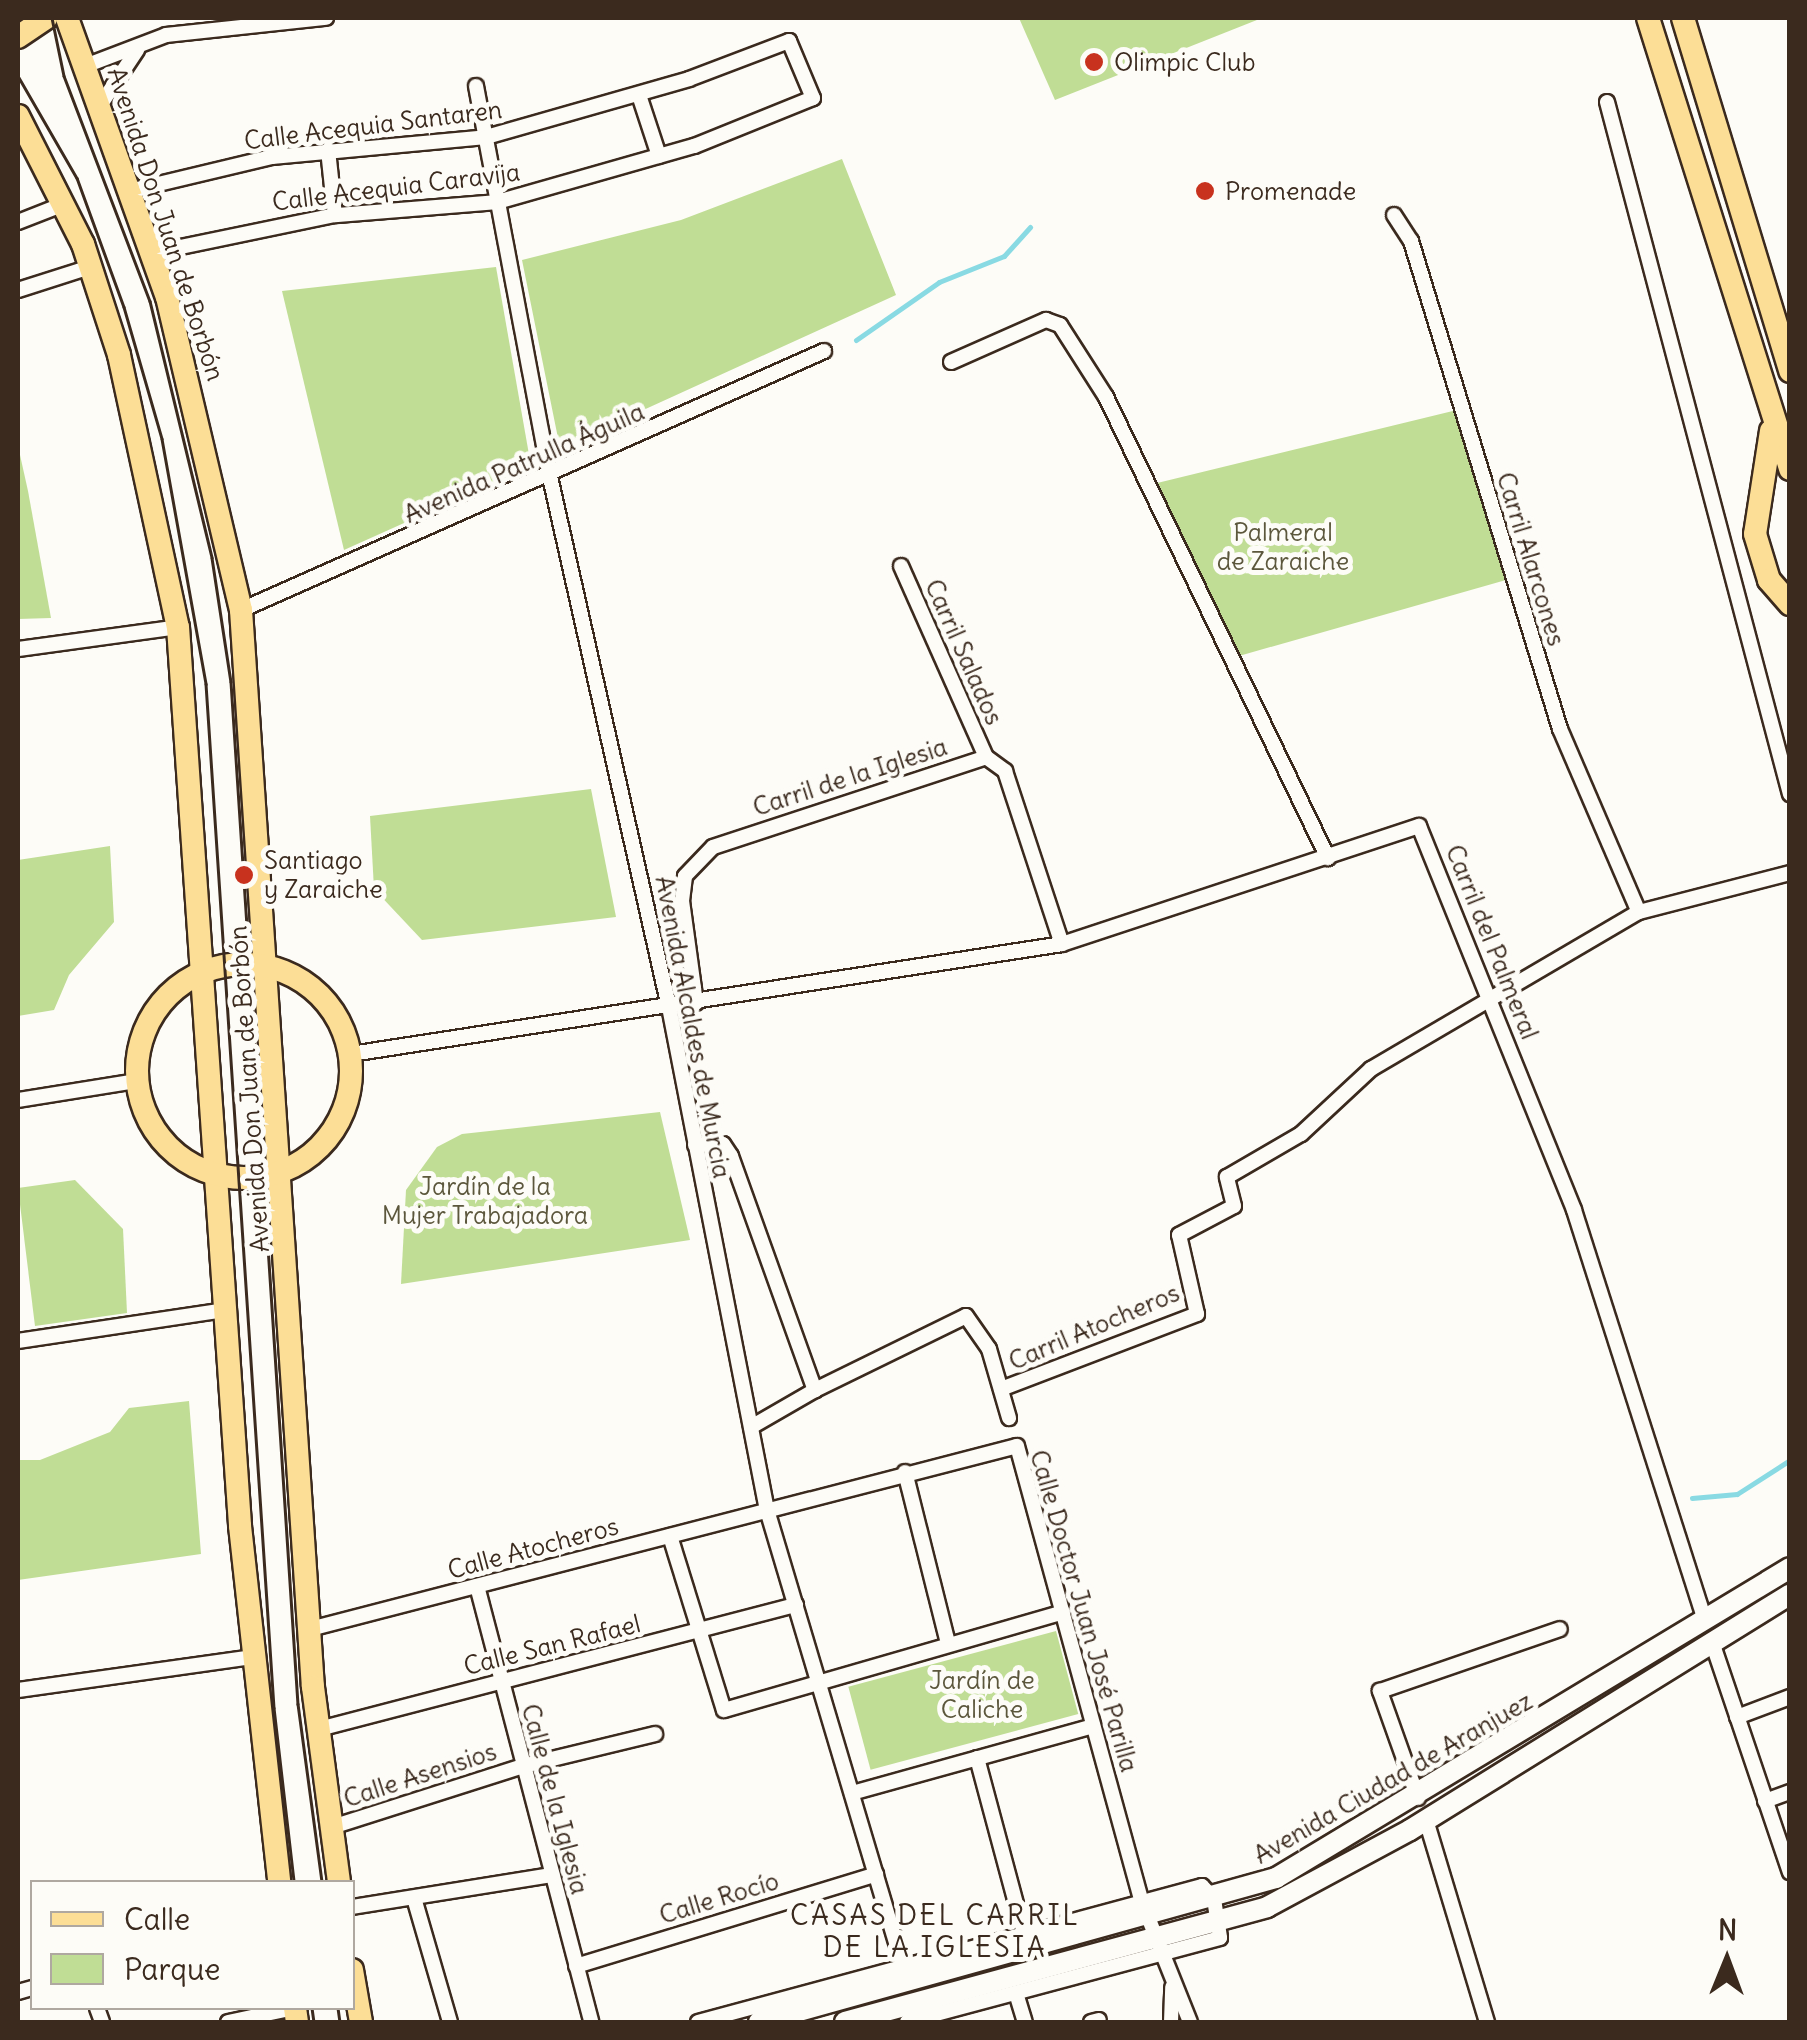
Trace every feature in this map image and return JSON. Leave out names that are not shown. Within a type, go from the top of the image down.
[{"type":"main road","points":[[18,37],[46,18]]},
{"type":"main road","name":"Avenida Don Juan de Borbón","points":[[67,18],[151,253],[194,392],[241,610],[283,1172],[310,1629],[339,1880]]},
{"type":"main road","points":[[1648,18],[1769,418],[1790,469]]},
{"type":"main road","points":[[1683,18],[1790,372]]},
{"type":"main road","name":"Avenida Don Juan de Borbón","points":[[18,116],[64,204],[90,267],[154,491],[178,627],[206,970],[226,1310],[254,1657],[279,1880]]},
{"type":"main road","points":[[1769,418],[1755,534],[1769,580],[1790,604]]},
{"type":"main road","points":[[268,966],[323,997],[352,1054],[351,1090],[338,1125],[314,1154],[283,1172],[218,1176],[172,1152],[147,1120],[136,1081],[152,1014],[206,970],[268,966]]},
{"type":"main road","name":"Avenida Ciudad de Aranjuez","points":[[759,2022],[1145,1909],[1214,1899],[1276,1878],[1418,1798],[1790,1568]]},
{"type":"main road","name":"Avenida Ciudad de Aranjuez","points":[[846,2022],[1162,1945],[1310,1886],[1426,1820],[1790,1594]]},
{"type":"main road","points":[[355,1990],[360,2022]]},
{"type":"street","points":[[85,66],[143,41],[222,24],[326,18]]},
{"type":"street","points":[[98,109],[143,41]]},
{"type":"street","name":"Calle Acequia Santaren","points":[[129,191],[328,150],[486,137],[639,95],[789,41],[814,98]]},
{"type":"street","name":"Avenida Alcaldes de Murcia","points":[[476,86],[550,477],[669,1006],[768,1510],[904,1967]]},
{"type":"street","points":[[639,95],[660,156]]},
{"type":"street","name":"Calle Acequia Caravija","points":[[151,253],[335,215],[498,202],[660,156],[814,98]]},
{"type":"street","points":[[1606,102],[1790,794]]},
{"type":"street","points":[[328,150],[335,215]]},
{"type":"street","points":[[18,222],[64,204]]},
{"type":"street","name":"Carril Alarcones","points":[[1394,215],[1411,241],[1560,729],[1640,912]]},
{"type":"street","points":[[18,290],[90,267]]},
{"type":"street","points":[[352,1054],[980,960],[1062,944],[1328,858],[1106,396],[1060,325],[1046,320],[951,362]]},
{"type":"street","name":"Avenida Patrulla Águila","points":[[241,610],[550,477],[824,352]]},
{"type":"street","name":"Carril Salados","points":[[901,566],[986,757]]},
{"type":"street","points":[[18,650],[178,627]]},
{"type":"street","name":"Carril de la Iglesia","points":[[696,1002],[682,901],[685,876],[713,847],[986,757],[1005,771],[1062,944]]},
{"type":"street","name":"Carril del Palmeral","points":[[1328,858],[1419,826],[1493,1000],[1574,1210],[1705,1620]]},
{"type":"street","points":[[1493,1000],[1640,912],[1790,873]]},
{"type":"street","name":"Carril Atocheros","points":[[1001,1389],[1197,1314],[1179,1235],[1234,1206],[1227,1177],[1301,1134],[1371,1069],[1493,1000]]},
{"type":"street","points":[[18,1100],[136,1081]]},
{"type":"street","points":[[694,1145],[723,1144],[731,1156],[815,1390]]},
{"type":"street","points":[[18,1341],[226,1310]]},
{"type":"street","points":[[751,1427],[815,1390],[966,1316],[989,1349],[1008,1418]]},
{"type":"street","name":"Calle Doctor Juan José Parilla","points":[[768,1510],[1017,1446],[1145,1909],[1173,1981]]},
{"type":"street","points":[[904,1472],[948,1643]]},
{"type":"street","name":"Calle Atocheros","points":[[310,1629],[768,1510]]},
{"type":"street","points":[[670,1536],[724,1710],[818,1678],[1062,1612]]},
{"type":"street","name":"Calle de la Iglesia","points":[[477,1586],[591,2022]]},
{"type":"street","name":"Calle San Rafael","points":[[319,1729],[796,1605]]},
{"type":"street","points":[[1418,1798],[1380,1691],[1560,1629]]},
{"type":"street","points":[[1712,1642],[1790,1872]]},
{"type":"street","points":[[18,1690],[254,1657]]},
{"type":"street","points":[[1737,1717],[1790,1698]]},
{"type":"street","points":[[852,1793],[1093,1726]]},
{"type":"street","name":"Calle Asensios","points":[[332,1827],[522,1766],[654,1734]]},
{"type":"street","points":[[977,1758],[1024,1934]]},
{"type":"street","points":[[1765,1801],[1790,1792]]},
{"type":"street","points":[[1426,1820],[1487,2022]]},
{"type":"street","name":"Calle Rocío","points":[[576,1966],[876,1874]]},
{"type":"street","points":[[355,1907],[552,1875]]},
{"type":"street","points":[[414,1898],[450,2022]]},
{"type":"street","points":[[1214,1899],[1221,1921]]},
{"type":"street","points":[[698,2022],[1024,1934],[1145,1909]]},
{"type":"street","points":[[907,2022],[1016,1993],[1162,1945]]},
{"type":"street","points":[[1171,2022],[1173,1981]]},
{"type":"street","points":[[1173,1981],[1190,2022]]},
{"type":"street","points":[[1016,1993],[1025,2022]]},
{"type":"street","points":[[228,2022],[285,2010]]},
{"type":"green space","name":"Olimpic Club","points":[[1019,18],[1262,18],[1055,100]]},
{"type":"green space","points":[[842,159],[896,295],[560,448],[522,260],[681,220]]},
{"type":"green space","points":[[496,267],[531,466],[344,550],[282,291]]},
{"type":"green space","name":"Palmeral de Zaraiche","points":[[1461,409],[1513,578],[1232,658],[1149,485]]},
{"type":"green space","points":[[18,446],[28,491],[51,618],[18,619]]},
{"type":"green space","points":[[591,789],[616,917],[422,940],[374,889],[370,816]]},
{"type":"green space","points":[[110,846],[114,922],[69,975],[54,1010],[18,1016],[18,860]]},
{"type":"green space","name":"Jardín de la Mujer Trabajadora","points":[[660,1112],[690,1240],[401,1284],[406,1190],[437,1147],[462,1134]]},
{"type":"green space","points":[[75,1180],[123,1229],[127,1313],[35,1326],[18,1188]]},
{"type":"green space","points":[[189,1401],[201,1554],[18,1580],[18,1460],[40,1460],[110,1432],[129,1408]]},
{"type":"green space","name":"Jardín de Caliche","points":[[1056,1631],[1078,1714],[871,1770],[848,1687]]},
{"type":"waterway","points":[[856,340],[939,282],[1004,256],[1030,227]]},
{"type":"waterway","points":[[1692,1498],[1737,1494],[1790,1460]]},
{"type":"tram line","points":[[52,18],[64,76],[150,301],[212,558],[231,682],[298,1704],[322,1880]]},
{"type":"tram line","points":[[18,76],[77,178],[124,307],[162,439],[206,684],[274,1708],[294,1880]]},
{"type":"tram line","points":[[312,2010],[314,2022]]},
{"type":"tram line","points":[[338,2010],[340,2022]]},
{"type":"place","name":"Olimpic Club","points":[[1094,62]]},
{"type":"place","name":"Promenade","points":[[1205,191]]},
{"type":"place","name":"Santiago y Zaraiche","points":[[244,875]]},
{"type":"district","name":"CASAS DEL CARRIL DE LA IGLESIA","points":[[935,1931]]}]
